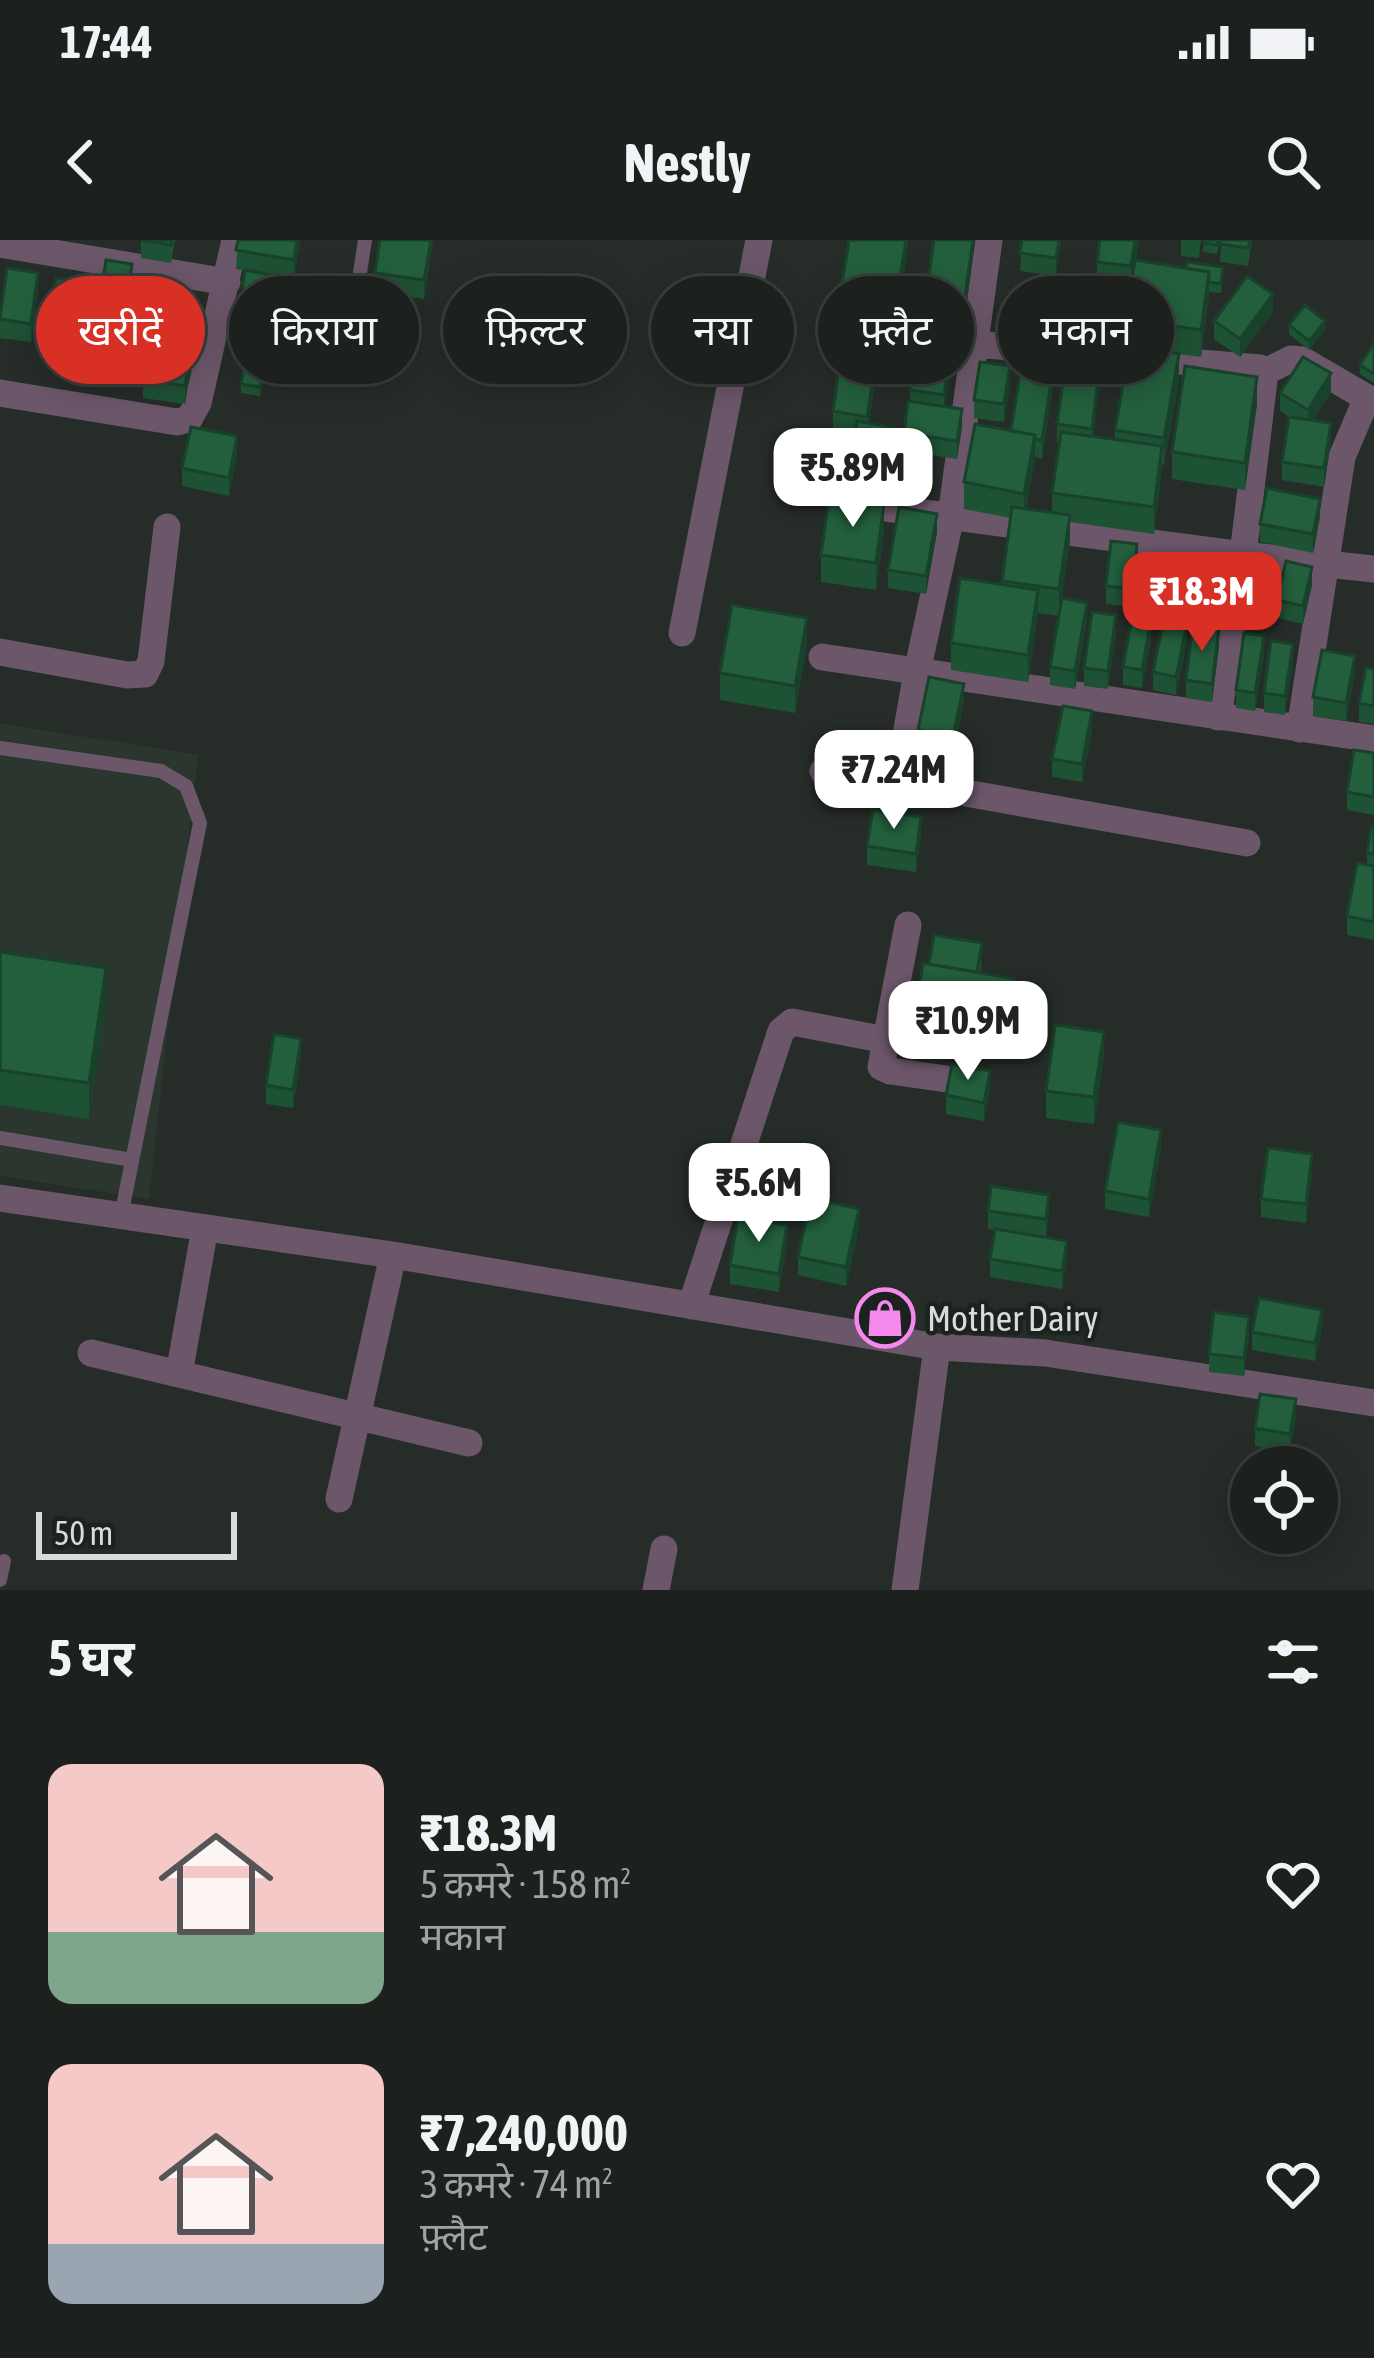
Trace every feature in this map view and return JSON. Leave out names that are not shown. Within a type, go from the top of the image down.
[{"type":"street","points":[[0,393],[177,422],[189,419],[198,403],[235,240]]},
{"type":"street","points":[[682,633],[759,240]]},
{"type":"street","points":[[989,240],[974,344],[1265,372]]},
{"type":"street","points":[[0,244],[46,246],[227,282]]},
{"type":"street","points":[[1265,372],[1291,359],[1302,360],[1371,400],[1342,457],[1300,729]]},
{"type":"street","points":[[1218,717],[1265,372]]},
{"type":"street","points":[[898,781],[951,516],[969,384]]},
{"type":"street","points":[[856,504],[1374,568]]},
{"type":"street","points":[[0,652],[127,675],[145,674],[151,661],[167,527]]},
{"type":"street","points":[[822,657],[1374,739]]},
{"type":"street","points":[[823,771],[1247,843]]},
{"type":"street","points":[[908,926],[881,1066],[974,1083]]},
{"type":"street","points":[[691,1306],[781,1031],[792,1022],[886,1040]]},
{"type":"street","points":[[0,1198],[393,1256],[937,1347],[1045,1353],[1374,1403]]},
{"type":"street","points":[[179,1374],[205,1228]]},
{"type":"street","points":[[339,1499],[393,1256]]},
{"type":"street","points":[[905,1590],[937,1347]]},
{"type":"street","points":[[91,1353],[469,1443]]},
{"type":"street","points":[[656,1590],[664,1549]]},
{"type":"lane","points":[[360,276],[365,240]]},
{"type":"lane","points":[[0,748],[160,771],[186,786],[200,823],[121,1216]]},
{"type":"lane","points":[[0,1138],[133,1160]]},
{"type":"lane","points":[[0,1580],[4,1561]]},
{"type":"shaded area","points":[[0,723],[198,755],[149,1199],[0,1176]]},
{"type":"building","points":[[238,240],[297,240],[294,260],[236,250]]},
{"type":"building","points":[[380,240],[431,240],[424,280],[375,273]]},
{"type":"building","points":[[849,240],[906,240],[900,276],[843,276]]},
{"type":"building","points":[[934,240],[973,240],[968,276],[929,276]]},
{"type":"building","points":[[1022,240],[1059,240],[1056,258],[1020,253]]},
{"type":"building","points":[[1100,240],[1135,240],[1131,266],[1097,262]]},
{"type":"building","points":[[1221,240],[1250,240],[1248,248],[1220,244]]},
{"type":"building","points":[[106,260],[132,264],[130,276],[104,276]]},
{"type":"building","points":[[1135,260],[1209,272],[1201,330],[1174,326],[1174,276],[1133,276]]},
{"type":"building","points":[[1187,262],[1223,267],[1221,284],[1209,282],[1209,272],[1186,268]]},
{"type":"building","points":[[7,268],[38,273],[31,324],[0,319]]},
{"type":"building","points":[[245,270],[277,276],[244,276]]},
{"type":"building","points":[[1247,276],[1273,294],[1240,339],[1214,321]]},
{"type":"building","points":[[1305,305],[1325,321],[1309,341],[1289,325]]},
{"type":"building","points":[[1374,343],[1374,374],[1360,365]]},
{"type":"building","points":[[1303,357],[1331,373],[1308,410],[1280,393]]},
{"type":"building","points":[[980,362],[998,364],[998,384],[1007,384],[1004,404],[974,400]]},
{"type":"building","points":[[1185,366],[1257,377],[1245,463],[1172,452]]},
{"type":"building","points":[[837,384],[872,384],[867,417],[833,411]]},
{"type":"building","points":[[911,384],[946,384],[944,395],[910,390]]},
{"type":"building","points":[[1018,384],[1051,384],[1042,440],[1011,431]]},
{"type":"building","points":[[1063,384],[1098,384],[1092,429],[1057,424]]},
{"type":"building","points":[[1123,384],[1174,384],[1164,438],[1115,430]]},
{"type":"building","points":[[908,401],[962,409],[957,441],[904,433]]},
{"type":"building","points":[[1289,417],[1331,423],[1324,468],[1282,462]]},
{"type":"building","points":[[857,421],[896,428],[886,481],[848,473]]},
{"type":"building","points":[[975,424],[1035,435],[1024,494],[964,482]]},
{"type":"building","points":[[191,427],[237,436],[229,478],[182,468]]},
{"type":"building","points":[[1061,432],[1162,446],[1154,507],[1052,493]]},
{"type":"building","points":[[1267,488],[1320,499],[1313,534],[1260,524]]},
{"type":"building","points":[[829,497],[884,504],[876,563],[821,555]]},
{"type":"building","points":[[899,507],[937,514],[926,576],[888,570]]},
{"type":"building","points":[[1012,507],[1070,515],[1059,589],[1002,581]]},
{"type":"building","points":[[1111,541],[1137,544],[1133,589],[1106,586]]},
{"type":"building","points":[[1286,561],[1312,567],[1303,606],[1277,600]]},
{"type":"building","points":[[960,578],[1038,590],[1028,655],[951,643]]},
{"type":"building","points":[[1062,598],[1087,603],[1075,671],[1050,667]]},
{"type":"building","points":[[732,605],[807,618],[795,686],[720,673]]},
{"type":"building","points":[[1092,612],[1116,615],[1108,671],[1084,668]]},
{"type":"building","points":[[1132,617],[1151,620],[1142,670],[1123,667]]},
{"type":"building","points":[[1164,618],[1187,622],[1176,677],[1153,672]]},
{"type":"building","points":[[1193,624],[1219,628],[1212,684],[1186,680]]},
{"type":"building","points":[[1244,633],[1264,636],[1255,693],[1236,690]]},
{"type":"building","points":[[1271,641],[1293,644],[1285,696],[1264,693]]},
{"type":"building","points":[[1322,650],[1355,656],[1346,703],[1313,697]]},
{"type":"building","points":[[1366,667],[1374,669],[1374,706],[1359,703]]},
{"type":"building","points":[[929,677],[964,684],[953,736],[918,730]]},
{"type":"building","points":[[1063,706],[1092,711],[1082,764],[1052,759]]},
{"type":"building","points":[[1354,750],[1374,753],[1374,797],[1347,792]]},
{"type":"building","points":[[873,810],[921,817],[916,854],[867,846]]},
{"type":"building","points":[[1374,827],[1374,854],[1367,853]]},
{"type":"building","points":[[1357,863],[1374,866],[1374,922],[1347,916]]},
{"type":"building","points":[[934,935],[982,943],[977,972],[929,964]]},
{"type":"building","points":[[0,952],[106,968],[89,1083],[0,1070]]},
{"type":"building","points":[[923,963],[1015,979],[1009,1016],[917,1001]]},
{"type":"building","points":[[1055,1025],[1104,1032],[1094,1097],[1046,1091]]},
{"type":"building","points":[[274,1034],[301,1039],[293,1090],[266,1085]]},
{"type":"building","points":[[952,1064],[990,1071],[984,1103],[946,1095]]},
{"type":"building","points":[[1118,1122],[1161,1130],[1149,1199],[1105,1191]]},
{"type":"building","points":[[1268,1148],[1312,1154],[1306,1204],[1261,1199]]},
{"type":"building","points":[[991,1186],[1049,1195],[1046,1219],[988,1211]]},
{"type":"building","points":[[811,1198],[859,1209],[846,1267],[798,1257]]},
{"type":"building","points":[[738,1217],[787,1225],[779,1274],[730,1265]]},
{"type":"building","points":[[995,1229],[1067,1241],[1062,1271],[990,1259]]},
{"type":"building","points":[[1259,1298],[1322,1310],[1315,1343],[1252,1332]]},
{"type":"building","points":[[1214,1312],[1249,1317],[1244,1358],[1209,1354]]},
{"type":"building","points":[[1260,1394],[1296,1399],[1290,1434],[1255,1428]]},
{"type":"place","name":"Mother Dairy","points":[[885,1318]]}]
